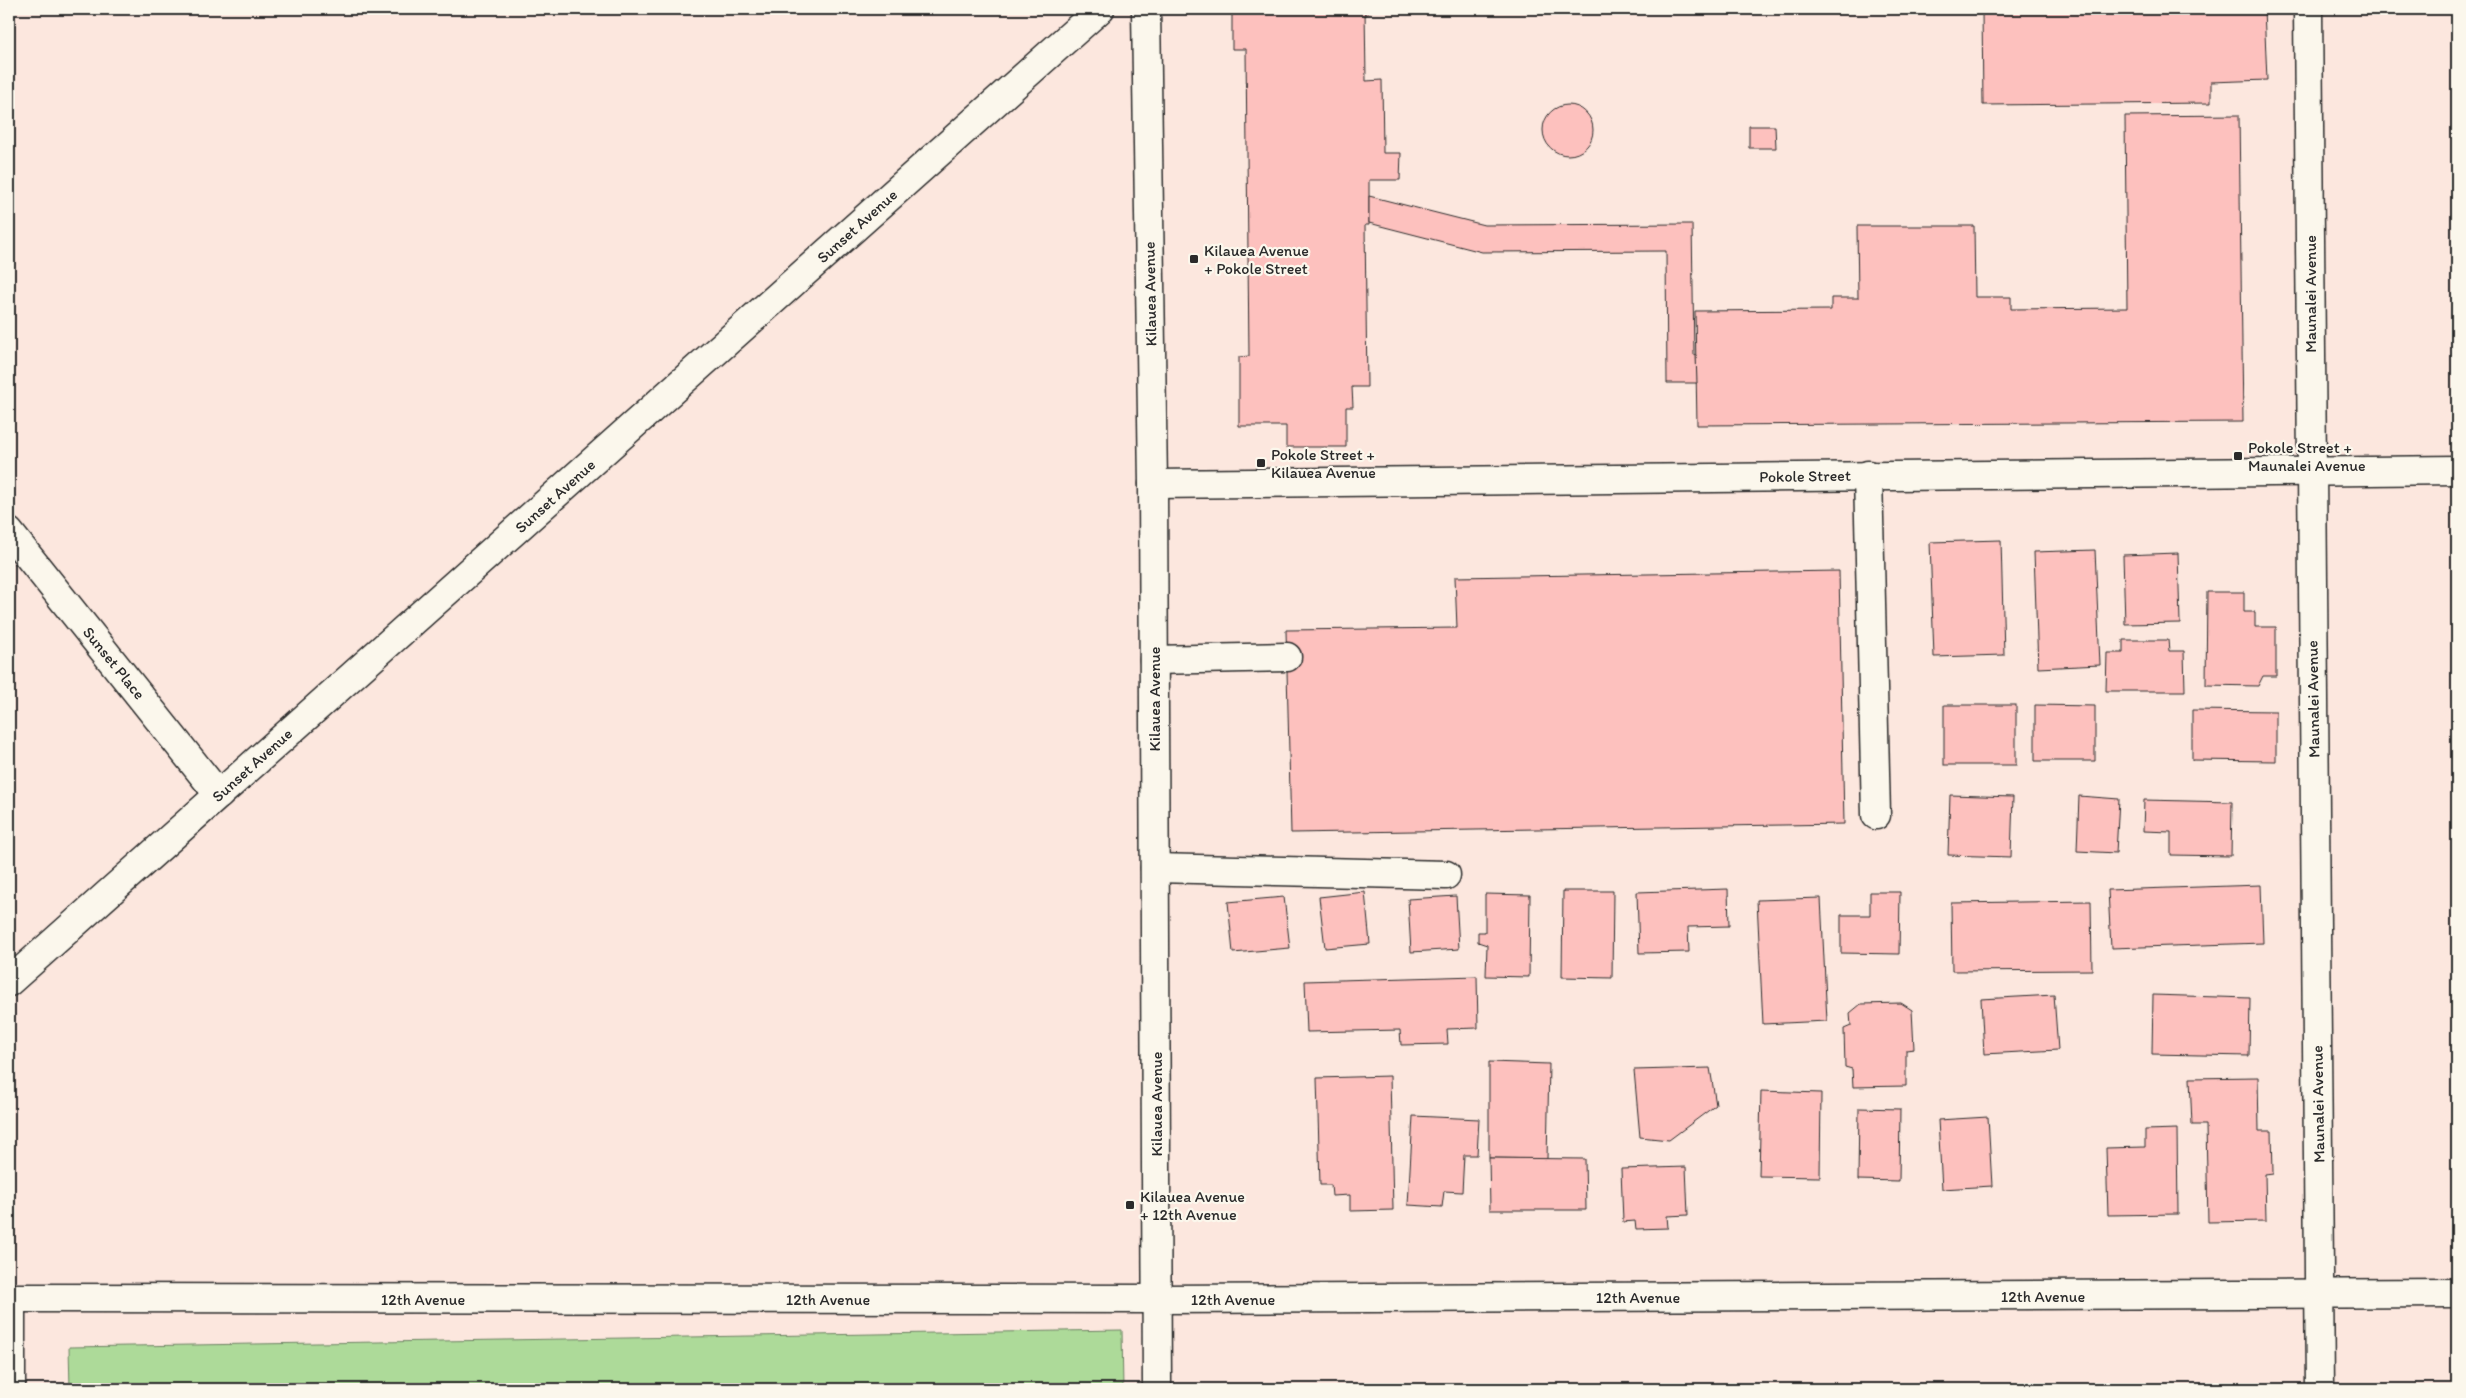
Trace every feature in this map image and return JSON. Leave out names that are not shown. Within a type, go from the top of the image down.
[{"type":"street","name":"Sunset Avenue","points":[[9,982],[1100,9]]},
{"type":"street","name":"Kilauea Avenue","points":[[1146,9],[1154,660],[1157,1389]]},
{"type":"street","name":"Maunalei Avenue","points":[[2308,9],[2320,1389]]},
{"type":"street","name":"Pokole Street","points":[[1152,484],[2311,470],[2457,470]]},
{"type":"street","points":[[1868,475],[1876,815]]},
{"type":"street","name":"Sunset Place","points":[[9,532],[220,795]]},
{"type":"street","points":[[1154,660],[1287,657]]},
{"type":"street","points":[[1155,868],[1446,875]]},
{"type":"street","name":"12th Avenue","points":[[10,1298],[1156,1299],[2457,1293]]},
{"type":"street","points":[[10,1298],[11,1389]]},
{"type":"green space","points":[[1122,1330],[1123,1389],[70,1389],[69,1347]]},
{"type":"building","points":[[1232,9],[1365,9],[1366,81],[1382,80],[1383,153],[1401,153],[1400,180],[1369,180],[1369,225],[1365,225],[1367,387],[1352,387],[1353,407],[1346,407],[1346,447],[1286,447],[1286,426],[1239,426],[1239,357],[1249,356],[1246,49],[1232,49]]},
{"type":"building","points":[[1365,9],[1374,9],[1365,16]]},
{"type":"building","points":[[1982,9],[2264,9],[2267,80],[2211,82],[2211,103],[1983,105]]},
{"type":"building","points":[[1563,105],[1573,105],[1586,112],[1593,125],[1593,135],[1586,148],[1573,155],[1563,155],[1554,151],[1547,144],[1543,135],[1543,125],[1547,116],[1554,109]]},
{"type":"building","points":[[2239,115],[2243,422],[1697,425],[1695,311],[1831,310],[1831,298],[1858,298],[1857,226],[1974,226],[1975,297],[2011,297],[2011,309],[2127,308],[2125,116]]},
{"type":"building","points":[[1749,126],[1775,126],[1776,148],[1749,148]]},
{"type":"building","points":[[1369,196],[1484,225],[1692,224],[1694,355],[1696,355],[1697,383],[1667,383],[1666,251],[1482,252],[1369,223]]},
{"type":"building","points":[[2001,540],[2004,655],[1934,657],[1930,542]]},
{"type":"building","points":[[2095,550],[2100,665],[2038,668],[2034,552]]},
{"type":"building","points":[[2178,553],[2180,623],[2125,624],[2123,555]]},
{"type":"building","points":[[1839,571],[1844,824],[1291,833],[1286,630],[1457,628],[1455,577]]},
{"type":"building","points":[[2207,592],[2244,592],[2244,612],[2255,612],[2255,627],[2276,627],[2276,676],[2263,676],[2258,686],[2206,685]]},
{"type":"building","points":[[2123,640],[2168,640],[2169,651],[2184,651],[2185,691],[2106,691],[2107,653],[2123,653]]},
{"type":"building","points":[[1944,705],[2016,705],[2016,765],[1944,765]]},
{"type":"building","points":[[2035,705],[2095,706],[2095,761],[2035,761]]},
{"type":"building","points":[[2192,710],[2276,711],[2276,761],[2192,760]]},
{"type":"building","points":[[1950,795],[2013,797],[2011,857],[1948,855]]},
{"type":"building","points":[[2079,796],[2119,799],[2116,853],[2077,851]]},
{"type":"building","points":[[2144,800],[2232,802],[2231,856],[2171,855],[2171,832],[2143,831]]},
{"type":"building","points":[[2261,885],[2263,943],[2111,948],[2108,890]]},
{"type":"building","points":[[1728,889],[1729,926],[1688,927],[1689,952],[1639,953],[1637,892]]},
{"type":"building","points":[[1563,891],[1613,891],[1612,978],[1562,977]]},
{"type":"building","points":[[1365,892],[1370,944],[1325,948],[1319,897]]},
{"type":"building","points":[[1870,892],[1900,892],[1899,954],[1841,953],[1841,915],[1870,915]]},
{"type":"building","points":[[1485,894],[1530,895],[1529,977],[1486,976],[1487,945],[1478,942],[1478,932],[1485,932]]},
{"type":"building","points":[[1456,896],[1459,949],[1411,952],[1408,899]]},
{"type":"building","points":[[1284,897],[1290,948],[1233,953],[1228,902]]},
{"type":"building","points":[[1821,898],[1827,1021],[1763,1024],[1757,900]]},
{"type":"building","points":[[2091,901],[2092,970],[1952,971],[1951,903]]},
{"type":"building","points":[[1477,976],[1478,1028],[1447,1029],[1448,1044],[1401,1045],[1400,1030],[1307,1032],[1305,981]]},
{"type":"building","points":[[2054,995],[2058,1050],[1984,1054],[1981,999]]},
{"type":"building","points":[[2153,995],[2250,998],[2249,1056],[2152,1054]]},
{"type":"building","points":[[1901,1003],[1912,1010],[1914,1049],[1906,1050],[1906,1086],[1853,1087],[1852,1069],[1845,1067],[1844,1029],[1851,1026],[1850,1013],[1861,1004]]},
{"type":"building","points":[[1489,1062],[1549,1064],[1547,1159],[1489,1158]]},
{"type":"building","points":[[1710,1068],[1716,1105],[1669,1140],[1640,1137],[1634,1070]]},
{"type":"building","points":[[1390,1076],[1393,1210],[1350,1211],[1350,1195],[1332,1196],[1331,1185],[1320,1185],[1317,1078]]},
{"type":"building","points":[[2258,1077],[2259,1131],[2272,1131],[2273,1173],[2265,1174],[2266,1221],[2208,1222],[2206,1125],[2192,1125],[2190,1078]]},
{"type":"building","points":[[1761,1091],[1821,1093],[1820,1177],[1759,1176]]},
{"type":"building","points":[[1859,1108],[1900,1109],[1899,1181],[1858,1180]]},
{"type":"building","points":[[1413,1116],[1479,1119],[1477,1155],[1464,1155],[1462,1192],[1444,1191],[1442,1207],[1408,1205]]},
{"type":"building","points":[[1988,1117],[1992,1186],[1942,1189],[1938,1120]]},
{"type":"building","points":[[2177,1129],[2178,1214],[2108,1215],[2106,1148],[2145,1147],[2145,1130]]},
{"type":"building","points":[[1489,1158],[1585,1159],[1586,1210],[1490,1210]]},
{"type":"building","points":[[1686,1167],[1688,1215],[1667,1216],[1668,1228],[1636,1229],[1635,1221],[1623,1222],[1621,1169]]},
{"type":"place","name":"Kilauea Avenue + Pokole Street","points":[[1194,259]]},
{"type":"place","name":"Pokole Street + Maunalei Avenue","points":[[2238,456]]},
{"type":"place","name":"Pokole Street + Kilauea Avenue","points":[[1261,463]]},
{"type":"place","name":"Kilauea Avenue + 12th Avenue","points":[[1130,1205]]}]
